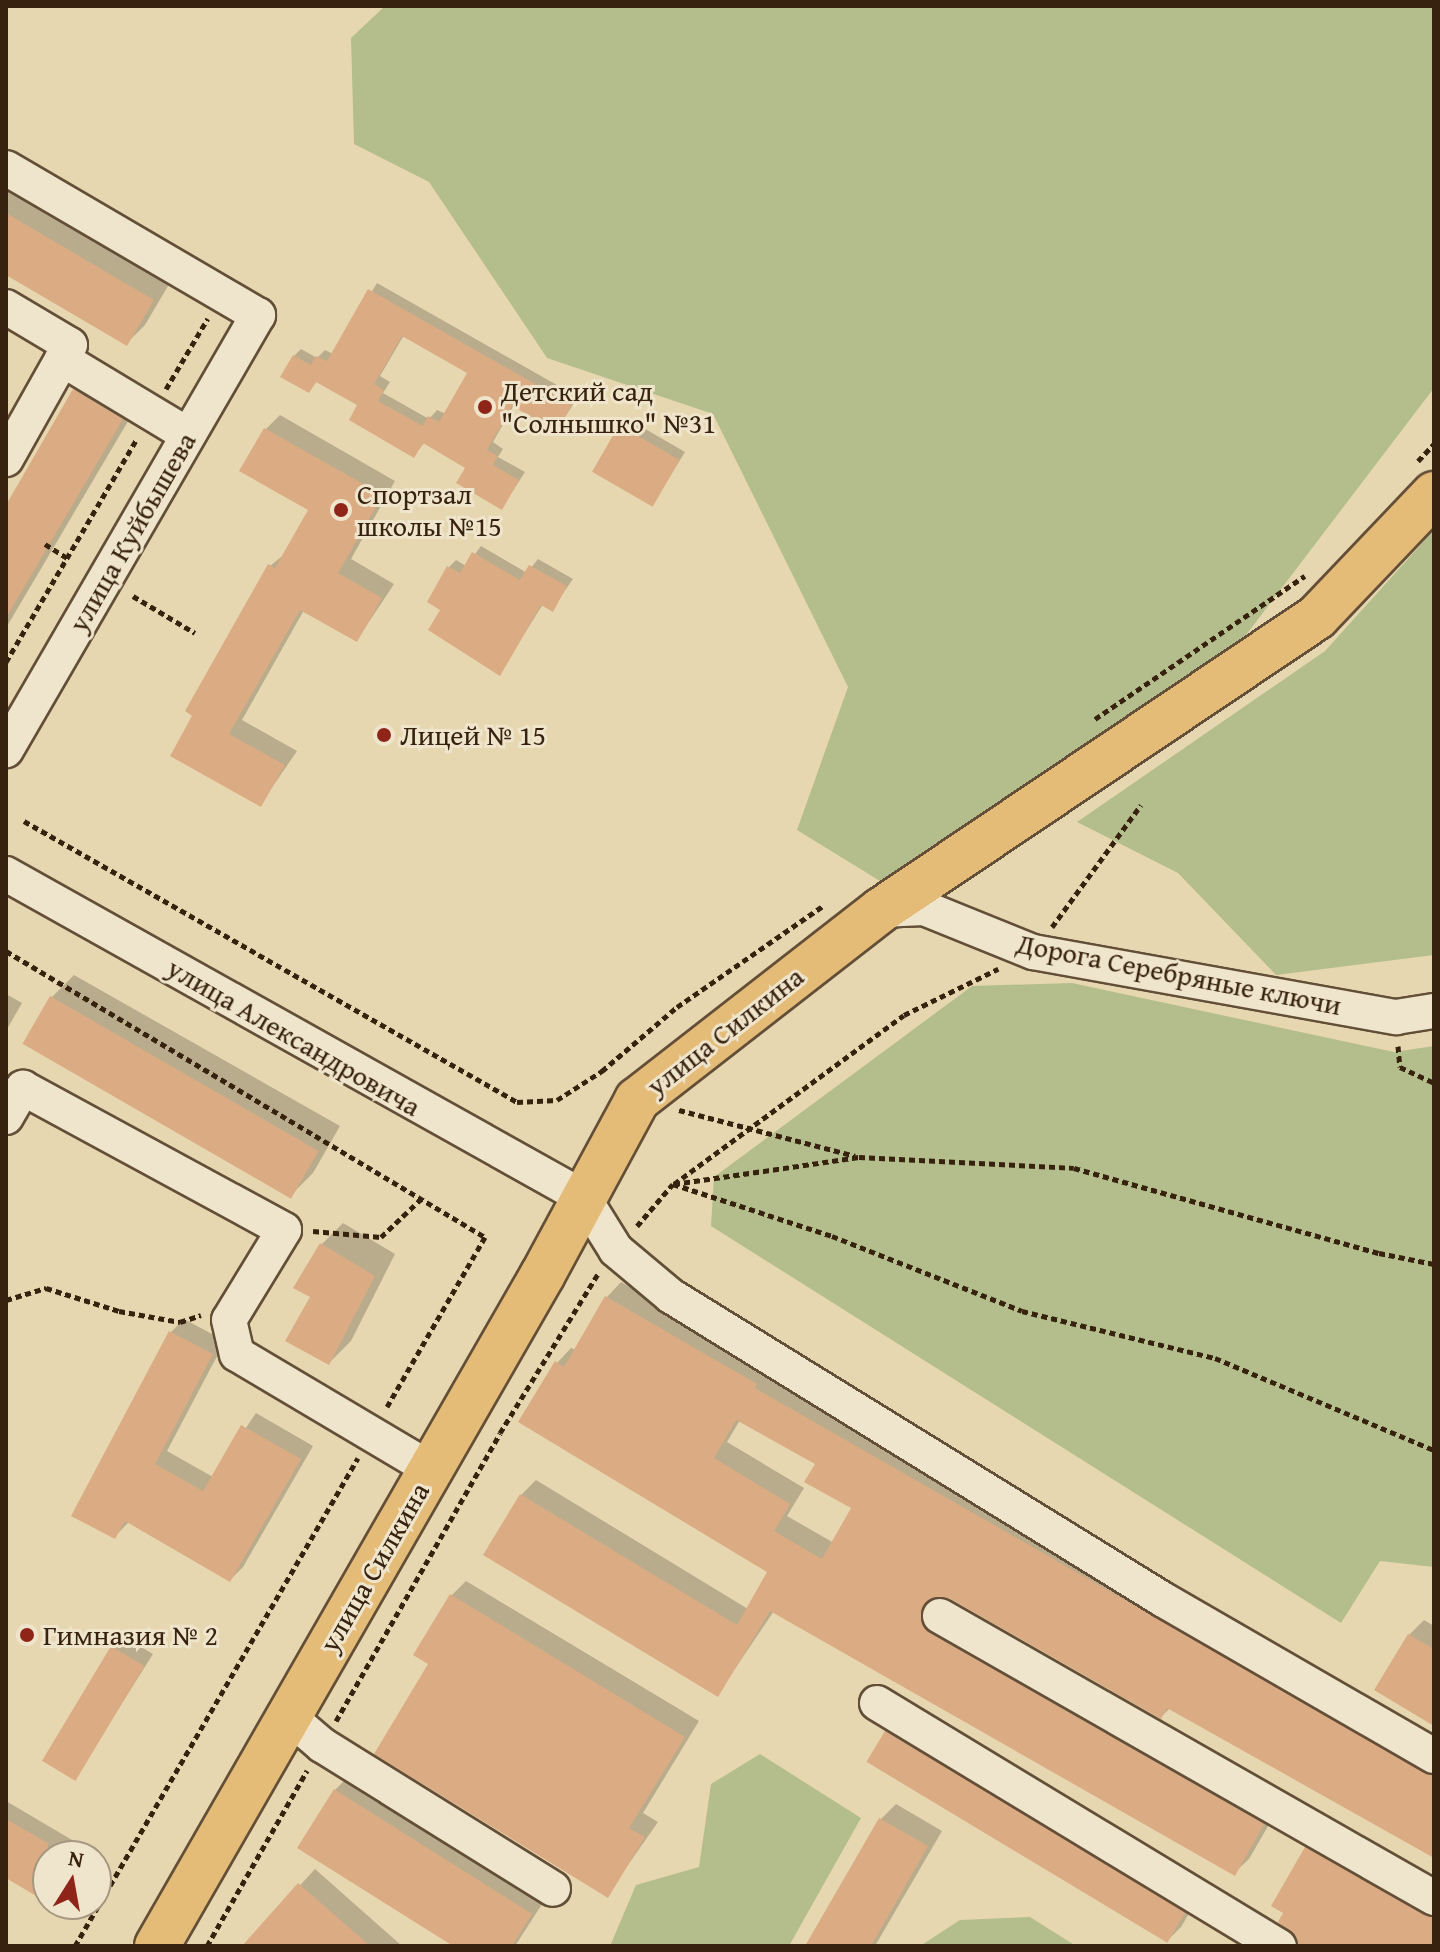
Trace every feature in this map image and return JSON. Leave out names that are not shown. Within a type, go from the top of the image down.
[{"type":"main road","name":"улица Силкина","points":[[157,1946],[431,1469],[637,1100],[881,910],[1317,617],[1423,480]]},
{"type":"street","name":"улица Куйбышева","points":[[6,168],[258,315],[6,750]]},
{"type":"street","points":[[6,307],[70,345],[6,459]]},
{"type":"street","points":[[62,359],[188,435]]},
{"type":"street","name":"улица Александровича","points":[[6,874],[583,1197]]},
{"type":"street","name":"Дорога Серебряные ключи","points":[[881,910],[924,908],[1033,952],[1396,1017],[1434,1011]]},
{"type":"street","points":[[6,1117],[23,1088],[284,1230],[229,1320],[237,1354],[431,1469]]},
{"type":"street","points":[[583,1197],[616,1250],[671,1296],[1162,1599],[1434,1756]]},
{"type":"street","points":[[940,1616],[1434,1898]]},
{"type":"street","points":[[877,1703],[1240,1937],[1279,1946]]},
{"type":"street","points":[[288,1716],[322,1745],[553,1889]]},
{"type":"path","points":[[1423,480],[1434,444]]},
{"type":"path","points":[[45,544],[67,558]]},
{"type":"path","points":[[1081,729],[1315,568]]},
{"type":"path","points":[[133,596],[195,633]]},
{"type":"path","points":[[207,1946],[572,1312],[616,1250],[673,1184],[904,1015],[1033,952],[1141,805]]},
{"type":"path","points":[[24,821],[517,1102],[557,1100],[602,1071],[677,1007],[833,899]]},
{"type":"path","points":[[6,951],[485,1237],[75,1946]]},
{"type":"path","points":[[1396,1017],[1400,1067],[1434,1083]]},
{"type":"path","points":[[602,1071],[637,1100],[859,1157]]},
{"type":"path","points":[[673,1184],[859,1157],[1074,1168],[1379,1253],[1434,1264]]},
{"type":"path","points":[[673,1184],[832,1236],[1022,1311],[1215,1358],[1434,1450]]},
{"type":"path","points":[[284,1230],[381,1237],[422,1198]]},
{"type":"path","points":[[6,1300],[46,1288],[119,1311],[180,1322],[240,1302]]},
{"type":"green space","points":[[385,6],[1434,6],[1434,388],[1246,635],[880,881],[797,830],[848,687],[713,414],[547,358],[429,182],[354,144],[351,38]]},
{"type":"green space","points":[[1434,530],[1434,955],[1276,975],[1178,873],[1077,822],[1325,651]]},
{"type":"green space","points":[[1072,983],[1394,1052],[1434,1046],[1434,1567],[1380,1561],[1341,1623],[711,1226],[714,1177],[972,986]]},
{"type":"green space","points":[[760,1754],[861,1818],[789,1946],[610,1946],[636,1885],[699,1867],[711,1784]]},
{"type":"green space","points":[[1030,1917],[1076,1946],[920,1946],[960,1920]]},
{"type":"building","points":[[6,213],[154,300],[127,346],[6,275]]},
{"type":"building","points":[[368,289],[572,405],[557,431],[512,406],[487,450],[498,456],[493,465],[519,480],[502,510],[456,483],[465,468],[423,443],[414,458],[349,420],[357,405],[316,382],[309,393],[280,377],[293,355],[311,365],[316,356],[327,361]],"holes":[[[402,336],[467,373],[439,422],[428,416],[423,426],[378,401],[384,390],[374,384]]]},
{"type":"building","points":[[73,389],[123,419],[6,618],[6,505]]},
{"type":"building","points":[[619,425],[680,460],[653,507],[592,472]]},
{"type":"building","points":[[264,428],[383,495],[338,573],[382,598],[357,642],[300,610],[229,734],[285,765],[261,807],[170,756],[192,716],[185,711],[268,564],[275,568],[308,510],[239,471]]},
{"type":"building","points":[[472,552],[520,580],[529,565],[567,586],[553,612],[541,605],[500,676],[428,630],[440,610],[427,602],[447,566],[460,573]]},
{"type":"building","points":[[50,996],[318,1151],[291,1199],[23,1044]]},
{"type":"building","points":[[320,1243],[375,1276],[329,1365],[285,1341],[310,1297],[293,1288]]},
{"type":"building","points":[[605,1296],[757,1384],[755,1388],[1434,1777],[1434,1858],[1167,1708],[1161,1719],[949,1598],[931,1598],[922,1607],[922,1625],[930,1633],[1264,1824],[1235,1876],[770,1611],[718,1697],[483,1555],[520,1494],[737,1625],[767,1572],[518,1422],[555,1361],[564,1367]],"holes":[[[736,1420],[815,1464],[804,1482],[851,1508],[822,1559],[774,1531],[790,1504],[714,1458]]]},
{"type":"building","points":[[169,1331],[213,1354],[155,1464],[203,1491],[241,1425],[301,1459],[230,1582],[125,1521],[115,1539],[71,1516]]},
{"type":"building","points":[[450,1594],[685,1737],[629,1828],[645,1837],[608,1898],[374,1754],[428,1664],[413,1655]]},
{"type":"building","points":[[1408,1634],[1434,1649],[1434,1726],[1374,1690]]},
{"type":"building","points":[[111,1646],[144,1666],[75,1781],[42,1761]]},
{"type":"building","points":[[885,1731],[1186,1912],[1167,1943],[866,1762]]},
{"type":"building","points":[[334,1789],[532,1914],[512,1946],[453,1946],[297,1848]]},
{"type":"building","points":[[879,1818],[928,1846],[871,1946],[805,1946]]},
{"type":"building","points":[[6,1819],[43,1840],[32,1840],[32,1893],[6,1878]]},
{"type":"building","points":[[1305,1847],[1434,1918],[1434,1946],[1299,1946],[1296,1936],[1278,1922],[1283,1913],[1271,1906]]},
{"type":"building","points":[[298,1883],[370,1946],[242,1946]]},
{"type":"place","name":"Детский сад \"Солнышко\" №31","points":[[485,407]]},
{"type":"place","name":"Спортзал школы №15","points":[[341,510]]},
{"type":"place","name":"Лицей № 15","points":[[384,735]]},
{"type":"place","name":"Гимназия № 2","points":[[27,1635]]}]
